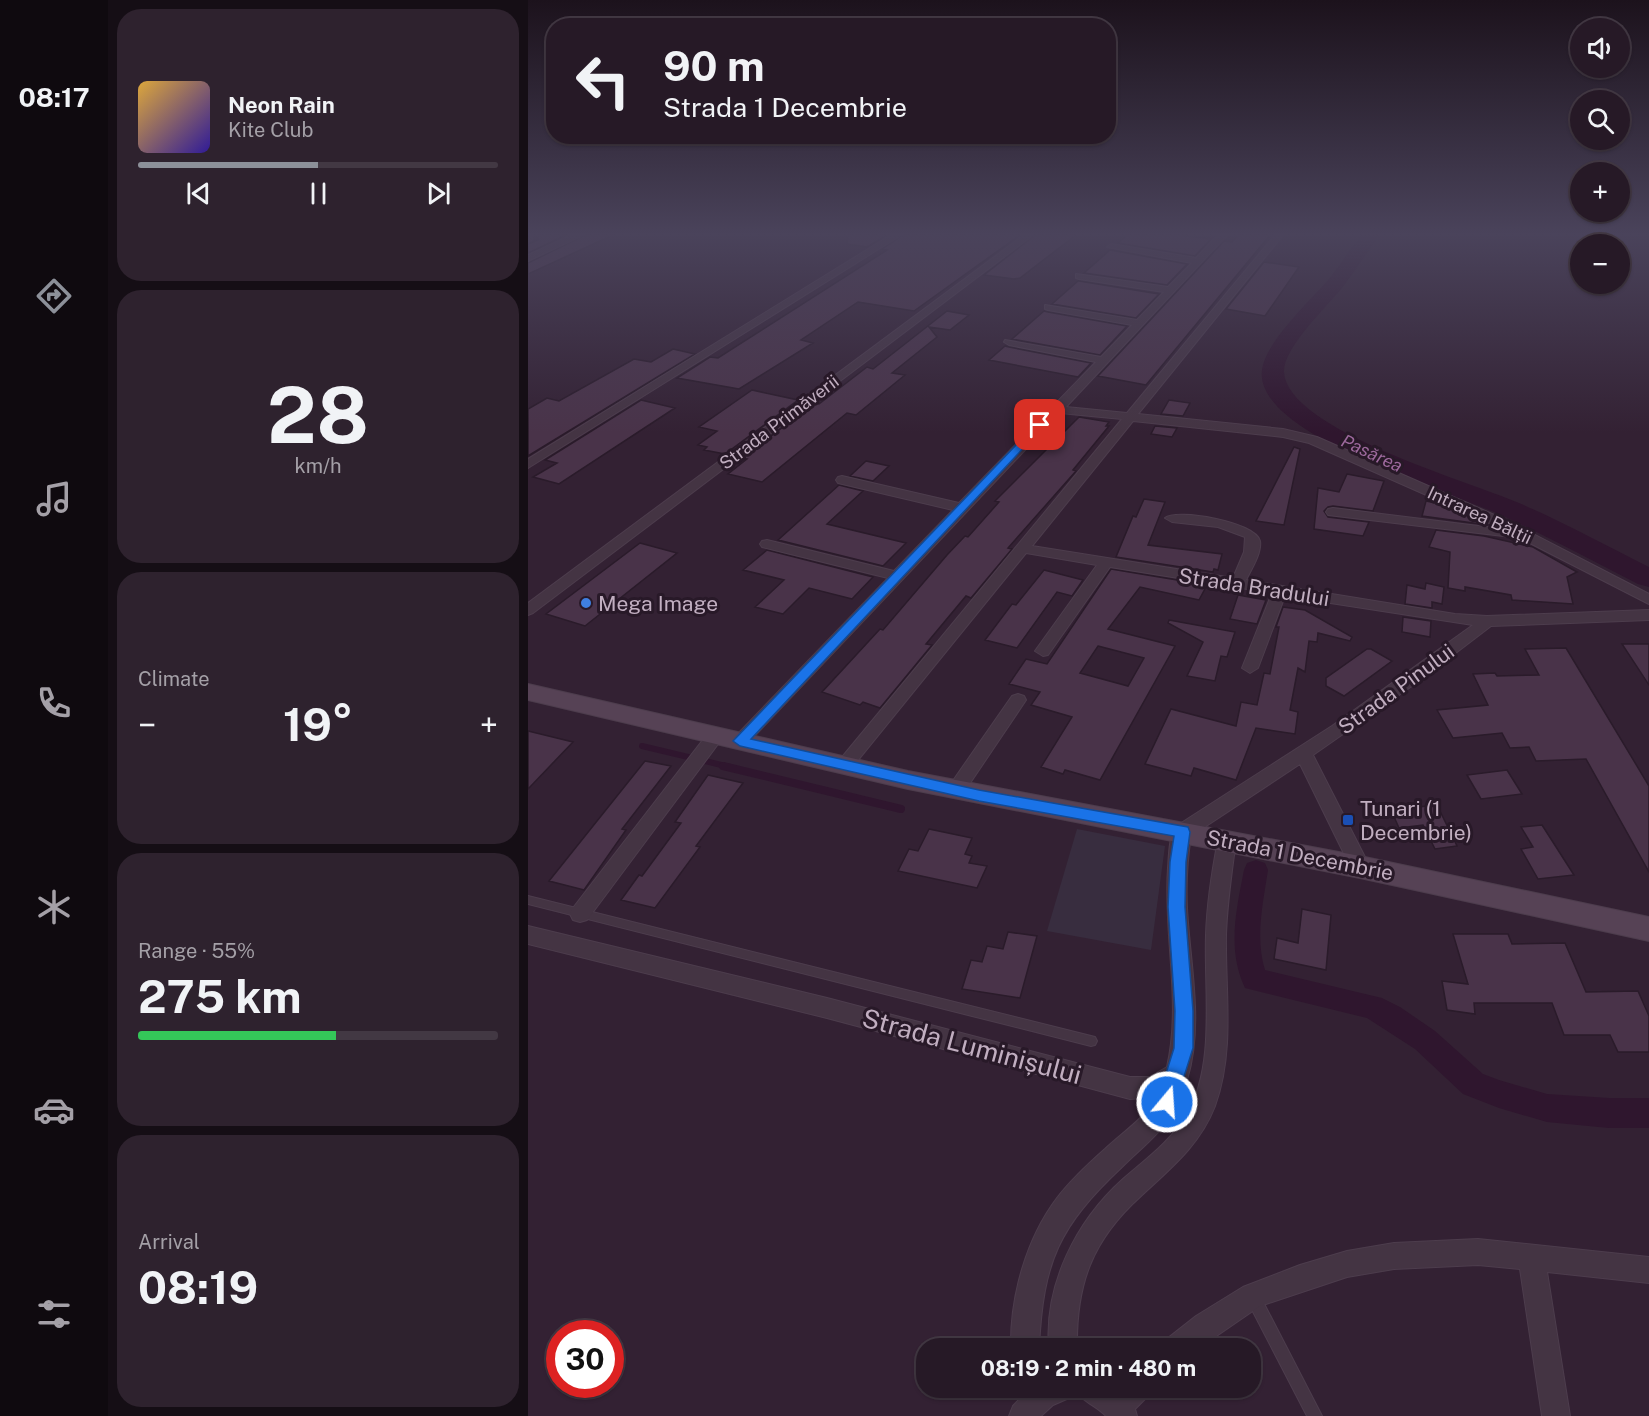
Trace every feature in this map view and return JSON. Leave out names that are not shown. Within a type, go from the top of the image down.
[{"type":"main road","name":"Strada 1 Decembrie","points":[[528,692],[709,743],[740,741],[956,790],[1227,840],[1649,929]]},
{"type":"street","points":[[528,464],[791,301]]},
{"type":"street","name":"Strada Primăverii","points":[[528,610],[941,301]]},
{"type":"street","points":[[740,741],[1159,301]]},
{"type":"street","points":[[844,766],[1224,301]]},
{"type":"street","points":[[1048,307],[1138,323]]},
{"type":"street","points":[[1009,342],[1102,360]]},
{"type":"street","name":"Intrarea Bălții","points":[[1056,409],[1283,433],[1313,440],[1458,502],[1527,535],[1649,600]]},
{"type":"street","points":[[842,480],[962,508]]},
{"type":"street","points":[[1333,512],[1527,535]]},
{"type":"street","points":[[1172,518],[1243,528],[1251,533],[1254,538],[1252,548],[1237,585]]},
{"type":"street","points":[[767,544],[898,576]]},
{"type":"street","name":"Strada Bradului","points":[[1021,548],[1105,564],[1455,619],[1487,621],[1649,615]]},
{"type":"street","points":[[1043,651],[1105,564]]},
{"type":"street","points":[[1250,668],[1280,591]]},
{"type":"street","name":"Strada Pinului","points":[[1182,832],[1304,754],[1418,676],[1487,621]]},
{"type":"street","points":[[956,790],[1018,700]]},
{"type":"street","points":[[580,914],[709,743]]},
{"type":"street","points":[[1304,754],[1360,867]]},
{"type":"street","points":[[1026,1338],[1029,1299],[1039,1260],[1054,1227],[1076,1193],[1116,1155],[1149,1129],[1167,1102],[1184,1048],[1184,1011],[1177,907],[1178,862],[1182,832]]},
{"type":"street","points":[[1064,1338],[1066,1302],[1076,1265],[1092,1233],[1119,1200],[1165,1161],[1190,1132],[1204,1106],[1213,1073],[1216,1025],[1216,933],[1220,882],[1227,840]]},
{"type":"street","name":"Strada Luminișului","points":[[528,934],[827,1008],[1130,1088],[1153,1088],[1175,1075]]},
{"type":"street","points":[[1191,1338],[1252,1296],[1329,1270],[1394,1256],[1478,1252],[1649,1270]]},
{"type":"street","points":[[1531,1257],[1556,1416]]},
{"type":"lane","points":[[528,900],[1091,1041]]},
{"type":"lane","points":[[1252,1296],[1315,1416]]},
{"type":"shaded area","points":[[1077,829],[1165,846],[1151,950],[1047,931]]},
{"type":"building","points":[[807,301],[928,301],[914,311],[858,302],[801,340],[813,343],[739,389],[677,378],[710,357],[718,358]]},
{"type":"building","points":[[1055,301],[1152,301],[1136,318],[1052,304]]},
{"type":"building","points":[[1168,301],[1215,301],[1146,385],[1098,376]]},
{"type":"building","points":[[1232,301],[1275,301],[1265,316],[1226,309]]},
{"type":"building","points":[[947,311],[969,315],[950,330],[929,327],[937,337],[892,373],[905,375],[856,415],[847,413],[762,482],[728,474],[747,459],[742,458],[815,403],[819,404],[867,367],[873,369]]},
{"type":"building","points":[[1044,311],[1127,326],[1100,355],[1012,339]]},
{"type":"building","points":[[1005,346],[1091,363],[1078,377],[989,360]]},
{"type":"building","points":[[673,349],[695,354],[528,456],[528,409],[547,398],[559,401],[634,359],[651,362]]},
{"type":"building","points":[[752,390],[798,400],[725,454],[704,450],[707,447],[698,445],[717,431],[699,427]]},
{"type":"building","points":[[641,400],[675,408],[559,484],[533,477],[557,463],[545,460]]},
{"type":"building","points":[[1169,400],[1190,403],[1183,416],[1161,414]]},
{"type":"building","points":[[1079,417],[1109,422],[1106,426],[1109,426],[1073,470],[1076,471],[1008,548],[1012,549],[971,598],[966,596],[926,644],[932,645],[880,708],[863,702],[860,705],[822,692],[880,629],[883,630],[947,555],[965,536],[968,537],[999,502],[995,501]]},
{"type":"building","points":[[1155,426],[1177,428],[1172,437],[1151,434]]},
{"type":"building","points":[[1294,447],[1300,449],[1284,525],[1256,521]]},
{"type":"building","points":[[866,461],[889,466],[873,481],[850,476]]},
{"type":"building","points":[[1347,474],[1384,481],[1373,511],[1333,506],[1324,511],[1328,517],[1369,522],[1363,536],[1314,529],[1318,488],[1339,492]]},
{"type":"building","points":[[839,485],[863,491],[827,524],[906,543],[883,566],[778,540]]},
{"type":"building","points":[[1144,499],[1165,502],[1148,545],[1222,554],[1218,570],[1214,569],[1213,572],[1116,557],[1133,516],[1136,517]]},
{"type":"building","points":[[1426,501],[1441,504],[1488,525],[1422,516]]},
{"type":"building","points":[[1436,530],[1484,536],[1533,547],[1577,572],[1567,577],[1573,604],[1512,600],[1511,595],[1465,587],[1465,591],[1448,588],[1450,552],[1429,547]]},
{"type":"building","points":[[640,543],[677,553],[585,626],[546,614]]},
{"type":"building","points":[[767,550],[873,577],[852,599],[809,588],[783,614],[755,607],[784,580],[743,570]]},
{"type":"building","points":[[1111,569],[1207,585],[1199,600],[1140,587],[1108,629],[1175,646],[1100,780],[1065,770],[1063,774],[1041,767],[1072,717],[1031,705],[1040,692],[1009,684],[1026,659],[1047,664]],"holes":[[[1098,646],[1144,658],[1128,686],[1080,673]]]},
{"type":"building","points":[[1044,570],[1083,580],[1072,596],[1057,592],[1017,648],[985,640],[1012,604],[1016,605]]},
{"type":"building","points":[[1426,583],[1444,587],[1442,604],[1432,602],[1432,608],[1405,604],[1407,585],[1425,589]]},
{"type":"building","points":[[1238,595],[1266,600],[1257,624],[1230,619]]},
{"type":"building","points":[[1283,607],[1305,610],[1352,637],[1350,641],[1318,633],[1317,642],[1309,641],[1305,672],[1298,668],[1290,710],[1298,712],[1295,734],[1256,728],[1236,780],[1194,768],[1191,776],[1145,764],[1171,709],[1236,726],[1241,702],[1257,705],[1264,673],[1270,674],[1279,627],[1276,627]]},
{"type":"building","points":[[1403,617],[1431,621],[1430,637],[1402,632]]},
{"type":"building","points":[[1169,620],[1235,632],[1227,657],[1221,656],[1215,681],[1187,676],[1203,642],[1168,623]]},
{"type":"building","points":[[1622,644],[1649,644],[1649,685]]},
{"type":"building","points":[[1566,648],[1649,786],[1649,872],[1586,759],[1536,761],[1529,747],[1510,748],[1502,733],[1453,738],[1437,710],[1488,705],[1473,674],[1539,675],[1525,649]]},
{"type":"building","points":[[1367,649],[1392,661],[1344,696],[1326,686],[1326,678]]},
{"type":"building","points":[[528,731],[573,742],[528,789]]},
{"type":"building","points":[[645,761],[671,766],[622,829],[626,830],[584,890],[549,881]]},
{"type":"building","points":[[1507,770],[1522,794],[1481,799],[1467,775]]},
{"type":"building","points":[[708,775],[743,783],[696,846],[700,847],[655,908],[621,900],[639,875],[642,876],[681,823],[675,822]]},
{"type":"building","points":[[1437,805],[1457,846],[1435,849],[1423,825],[1399,828],[1391,810]]},
{"type":"building","points":[[1542,825],[1574,875],[1538,879],[1521,849],[1533,847],[1521,827]]},
{"type":"building","points":[[929,829],[972,838],[965,854],[972,856],[969,863],[987,866],[977,888],[898,871],[909,849],[918,851]]},
{"type":"building","points":[[1302,909],[1331,915],[1326,970],[1274,959],[1277,938],[1298,943]]},
{"type":"building","points":[[1008,932],[1037,936],[1020,998],[962,989],[971,960],[982,962],[987,946],[1003,949]]},
{"type":"building","points":[[1453,934],[1508,934],[1512,944],[1565,943],[1586,992],[1638,991],[1649,1016],[1649,1052],[1618,1052],[1610,1035],[1564,1035],[1552,1003],[1474,1003],[1475,1014],[1447,1010],[1442,981],[1468,984]]},
{"type":"waterway","name":"Pasărea","points":[[1320,301],[1291,335],[1273,371],[1278,392],[1297,412],[1326,432],[1362,450],[1490,500],[1649,578]]},
{"type":"waterway","points":[[642,746],[730,767]]},
{"type":"waterway","points":[[723,766],[901,809]]},
{"type":"waterway","points":[[1256,870],[1247,940],[1250,968],[1255,980],[1372,1007],[1390,1016],[1425,1040],[1473,1084],[1499,1094],[1547,1108],[1609,1113],[1649,1113]]},
{"type":"place","name":"Mega Image","points":[[586,603]]},
{"type":"place","name":"Tunari (1 Decembrie)","points":[[1348,820]]},
{"type":"route","points":[[1040,425],[876,601],[740,741],[979,795],[1182,832],[1178,862],[1177,907],[1184,1011],[1184,1048],[1167,1102]]}]
